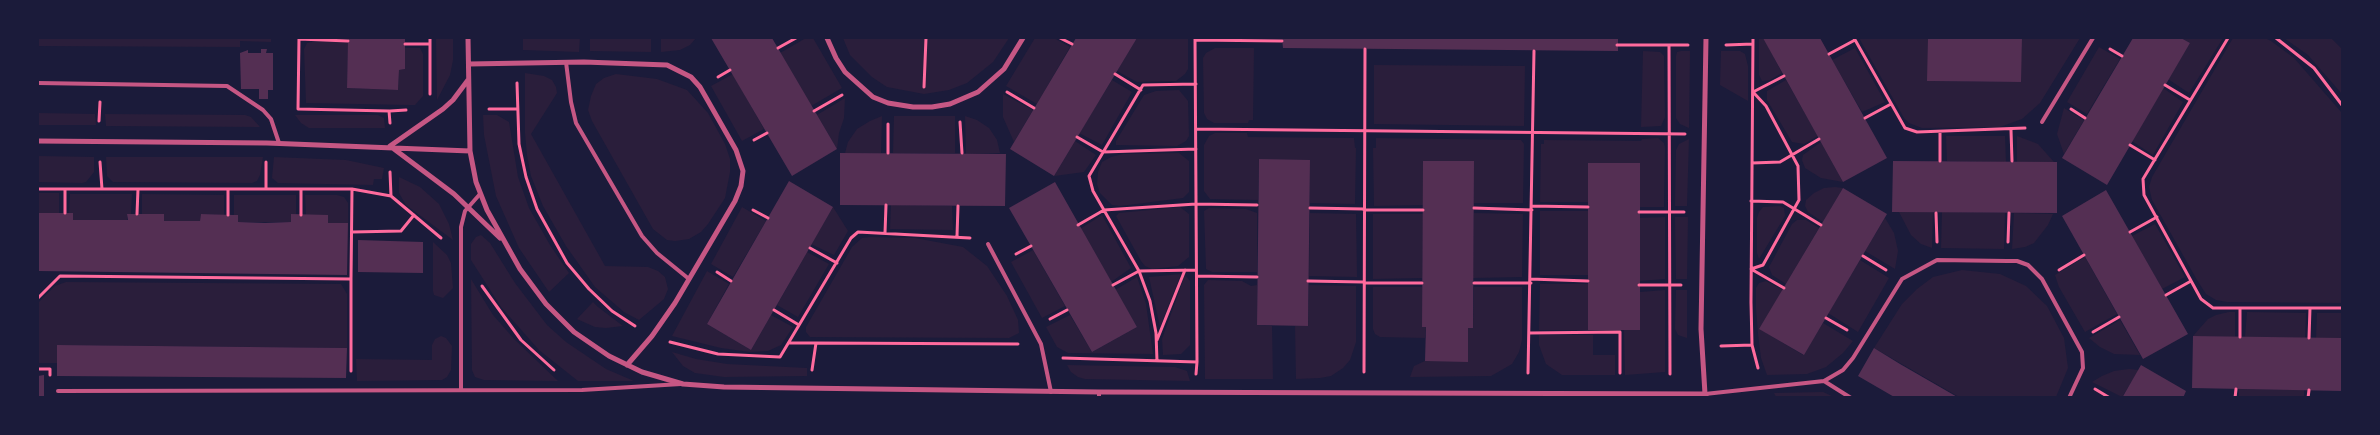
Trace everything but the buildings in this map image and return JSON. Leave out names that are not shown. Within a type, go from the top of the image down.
[{"type":"street","points":[[468,38],[472,168],[480,194],[520,269],[546,304],[574,332],[609,356],[626,365],[642,372],[683,384],[1051,392],[1099,395],[1364,393],[1670,394],[1706,396],[1701,329],[1706,38]]},
{"type":"street","points":[[827,38],[845,72],[873,97],[888,103],[924,106],[950,104],[978,92],[1004,68],[1023,38]]},
{"type":"street","points":[[469,64],[655,63],[683,71],[700,87],[736,150],[743,171],[741,186],[735,201],[689,279],[652,336],[626,365]]},
{"type":"street","points":[[390,146],[443,109],[453,100],[468,80]]},
{"type":"street","points":[[38,141],[279,143],[390,146],[470,151]]},
{"type":"street","points":[[390,146],[468,207],[505,244]]},
{"type":"lane","points":[[2042,122],[2093,38]]},
{"type":"lane","points":[[566,62],[571,102],[576,123],[642,236],[657,253],[689,279]]},
{"type":"lane","points":[[38,83],[227,86],[254,104],[271,119],[279,143]]},
{"type":"lane","points":[[462,390],[460,239],[462,217],[480,194]]},
{"type":"lane","points":[[988,244],[1041,344],[1051,392]]},
{"type":"lane","points":[[1706,396],[1824,380],[1843,370],[1902,279],[1937,260],[2007,260],[2017,261],[2028,266],[2042,280],[2082,352],[2083,368],[2069,398]]},
{"type":"lane","points":[[1824,380],[1851,398]]},
{"type":"lane","points":[[58,391],[582,390],[683,384]]},
{"type":"path","points":[[348,40],[299,38],[298,109],[414,110]]},
{"type":"path","points":[[430,38],[430,100]]},
{"type":"path","points":[[778,48],[796,38]]},
{"type":"path","points":[[924,106],[926,38]]},
{"type":"path","points":[[1060,38],[1072,44]]},
{"type":"path","points":[[1753,38],[1752,346],[1766,387]]},
{"type":"path","points":[[2228,38],[2143,179],[2144,195],[2201,299],[2213,308],[2342,308]]},
{"type":"path","points":[[2276,38],[2314,68],[2342,104]]},
{"type":"path","points":[[1194,393],[1197,362],[1195,39],[1282,41]]},
{"type":"path","points":[[1829,54],[1854,39],[1905,128],[1917,132],[2011,130],[2033,127],[2042,122]]},
{"type":"path","points":[[405,44],[430,44]]},
{"type":"path","points":[[1669,45],[1670,394]]},
{"type":"path","points":[[1364,393],[1365,49]]},
{"type":"path","points":[[1528,394],[1534,50]]},
{"type":"path","points":[[1115,74],[1141,90]]},
{"type":"path","points":[[1753,92],[1784,76]]},
{"type":"path","points":[[991,82],[1034,108]]},
{"type":"path","points":[[1157,361],[1150,300],[1139,271],[1093,191],[1089,176],[1143,85],[1196,84]]},
{"type":"path","points":[[814,111],[859,85]]},
{"type":"path","points":[[2165,85],[2190,100]]},
{"type":"path","points":[[1751,269],[1763,265],[1799,200],[1798,166],[1766,106],[1753,92]]},
{"type":"path","points":[[959,100],[962,153]]},
{"type":"path","points":[[888,103],[888,153]]},
{"type":"path","points":[[1865,118],[1891,104]]},
{"type":"path","points":[[389,111],[391,196]]},
{"type":"path","points":[[1196,129],[1670,134]]},
{"type":"path","points":[[2011,130],[2012,162]]},
{"type":"path","points":[[1940,132],[1940,161]]},
{"type":"path","points":[[1077,138],[1103,152],[1196,149]]},
{"type":"path","points":[[1752,163],[1780,162],[1819,139]]},
{"type":"path","points":[[266,143],[266,189]]},
{"type":"path","points":[[2130,145],[2155,160]]},
{"type":"path","points":[[38,189],[352,190],[352,390]]},
{"type":"path","points":[[65,189],[65,213]]},
{"type":"path","points":[[137,214],[138,189]]},
{"type":"path","points":[[228,189],[228,215]]},
{"type":"path","points":[[301,190],[301,214]]},
{"type":"path","points":[[1751,201],[1783,202],[1821,226]]},
{"type":"path","points":[[1078,225],[1104,210],[1196,204],[1258,204]]},
{"type":"path","points":[[886,205],[886,233]]},
{"type":"path","points":[[957,236],[958,206]]},
{"type":"path","points":[[1474,208],[1588,207]]},
{"type":"path","points":[[1310,208],[1423,210]]},
{"type":"path","points":[[1639,212],[1675,212]]},
{"type":"path","points":[[1936,212],[1937,260]]},
{"type":"path","points":[[2007,260],[2008,213]]},
{"type":"path","points":[[352,232],[401,231],[414,215]]},
{"type":"path","points":[[2130,232],[2156,217]]},
{"type":"path","points":[[810,248],[837,263]]},
{"type":"path","points":[[2042,280],[2084,255]]},
{"type":"path","points":[[1863,256],[1902,279]]},
{"type":"path","points":[[1751,269],[1784,288]]},
{"type":"path","points":[[1156,343],[1185,270]]},
{"type":"path","points":[[1113,285],[1139,271],[1197,270]]},
{"type":"path","points":[[38,298],[60,276],[351,280]]},
{"type":"path","points":[[1196,276],[1257,276]]},
{"type":"path","points":[[1474,283],[1588,280]]},
{"type":"path","points":[[1308,281],[1422,283]]},
{"type":"path","points":[[2166,294],[2191,281]]},
{"type":"path","points":[[1640,285],[1675,284]]},
{"type":"path","points":[[2240,308],[2240,337]]},
{"type":"path","points":[[2309,338],[2310,308]]},
{"type":"path","points":[[774,310],[800,325]]},
{"type":"path","points":[[2077,341],[2119,317]]},
{"type":"path","points":[[1826,318],[1864,340]]},
{"type":"path","points":[[1529,333],[1620,332],[1620,394]]},
{"type":"path","points":[[789,343],[1041,344],[1066,359],[1197,362]]},
{"type":"path","points":[[809,388],[816,344]]},
{"type":"path","points":[[2235,398],[2236,388]]},
{"type":"path","points":[[2308,390],[2308,398]]},
{"type":"shaded area","points":[[38,38],[293,39],[271,39],[271,42],[240,41],[240,47],[38,46]]},
{"type":"shaded area","points":[[436,38],[453,38],[453,60],[450,75],[437,100]]},
{"type":"shaded area","points":[[523,38],[580,38],[579,52],[523,50]]},
{"type":"shaded area","points":[[590,38],[651,38],[651,52],[590,51]]},
{"type":"shaded area","points":[[661,38],[696,38],[690,45],[680,50],[661,52]]},
{"type":"shaded area","points":[[806,38],[813,38],[842,88],[811,106],[780,53]]},
{"type":"shaded area","points":[[843,38],[1009,38],[993,62],[967,83],[949,90],[924,94],[887,87],[872,77],[850,55]]},
{"type":"shaded area","points":[[1035,38],[1054,38],[1070,47],[1037,104],[1006,86]]},
{"type":"shaded area","points":[[1137,38],[1188,38],[1188,69],[1185,74],[1176,81],[1137,82],[1117,71]]},
{"type":"shaded area","points":[[1759,38],[1764,38],[1782,73],[1770,80],[1762,81],[1759,75]]},
{"type":"shaded area","points":[[1859,38],[1928,38],[1928,81],[2020,82],[2022,38],[2080,38],[2040,103],[2022,119],[2000,127],[1922,128],[1909,123],[1904,118]]},
{"type":"shaded area","points":[[2181,38],[2223,38],[2189,93],[2168,79],[2190,43]]},
{"type":"shaded area","points":[[2233,38],[2265,38],[2271,41],[2294,58],[2342,113],[2342,303],[2227,302],[2216,300],[2206,294],[2197,280],[2152,200],[2149,187],[2152,177]]},
{"type":"shaded area","points":[[2284,38],[2331,38],[2342,49],[2342,94],[2308,55]]},
{"type":"shaded area","points":[[348,42],[347,88],[398,90],[399,70],[405,69],[405,48],[420,48],[423,54],[423,96],[415,105],[306,103],[304,49],[307,43]]},
{"type":"shaded area","points":[[2099,47],[2120,59],[2087,114],[2067,102]]},
{"type":"shaded area","points":[[1215,48],[1254,48],[1253,120],[1249,120],[1248,123],[1214,123],[1207,119],[1204,113],[1203,58],[1206,53]]},
{"type":"shaded area","points":[[1855,48],[1885,102],[1862,112],[1832,60]]},
{"type":"shaded area","points":[[1643,51],[1660,52],[1664,56],[1665,117],[1661,126],[1641,127]]},
{"type":"shaded area","points":[[1690,51],[1689,128],[1680,124],[1676,118],[1676,56],[1677,52]]},
{"type":"shaded area","points":[[1721,51],[1740,51],[1745,54],[1748,66],[1748,101],[1720,85]]},
{"type":"shaded area","points":[[1374,65],[1525,66],[1524,126],[1374,124]]},
{"type":"shaded area","points":[[525,73],[544,76],[552,80],[556,87],[557,93],[531,134],[605,266],[648,267],[658,271],[665,277],[668,289],[664,299],[639,320],[624,312],[595,287],[566,246],[543,206],[531,176],[527,155]]},
{"type":"shaded area","points":[[616,74],[657,79],[687,90],[708,113],[725,144],[730,159],[730,172],[725,198],[701,232],[689,239],[667,240],[653,229],[592,121],[588,110],[596,84],[604,78]]},
{"type":"shaded area","points":[[733,74],[764,129],[742,141],[711,86]]},
{"type":"shaded area","points":[[1112,80],[1132,92],[1102,145],[1079,133]]},
{"type":"shaded area","points":[[1786,80],[1818,136],[1804,144],[1792,142],[1767,100],[1767,91]]},
{"type":"shaded area","points":[[2163,88],[2183,102],[2153,155],[2132,141]]},
{"type":"shaded area","points":[[1179,90],[1188,101],[1189,136],[1186,141],[1177,146],[1116,145],[1116,141],[1144,95],[1156,91]]},
{"type":"shaded area","points":[[1003,94],[1033,110],[1014,142],[1003,117]]},
{"type":"shaded area","points":[[845,98],[844,118],[839,133],[837,149],[817,115]]},
{"type":"shaded area","points":[[2064,108],[2084,120],[2064,154],[2057,134]]},
{"type":"shaded area","points":[[38,113],[95,114],[96,125],[38,125]]},
{"type":"shaded area","points":[[105,114],[245,115],[251,117],[260,127],[106,126]]},
{"type":"shaded area","points":[[295,115],[378,115],[384,118],[385,128],[309,128],[301,123]]},
{"type":"shaded area","points":[[483,115],[497,115],[509,122],[518,177],[529,208],[550,245],[569,273],[549,292],[519,248],[496,196],[484,135]]},
{"type":"shaded area","points":[[882,116],[881,153],[845,153],[848,142],[857,129]]},
{"type":"shaded area","points":[[894,116],[955,116],[955,153],[893,153]]},
{"type":"shaded area","points":[[965,116],[977,120],[989,128],[997,140],[1000,153],[966,154]]},
{"type":"shaded area","points":[[1215,133],[1247,133],[1248,137],[1354,138],[1356,148],[1355,204],[1310,203],[1310,160],[1259,160],[1258,200],[1210,199],[1204,191],[1204,145],[1209,136]]},
{"type":"shaded area","points":[[1946,136],[2005,136],[2006,162],[1947,161]]},
{"type":"shaded area","points":[[2017,136],[2038,144],[2054,162],[2017,162]]},
{"type":"shaded area","points":[[1376,138],[1521,140],[1524,144],[1523,203],[1474,203],[1474,161],[1423,161],[1423,205],[1374,206],[1373,148],[1376,148]]},
{"type":"shaded area","points":[[1658,138],[1664,143],[1665,148],[1664,207],[1639,207],[1639,163],[1589,163],[1588,202],[1540,202],[1541,144],[1544,144],[1544,140],[1641,141],[1642,139]]},
{"type":"shaded area","points":[[1689,139],[1687,206],[1675,206],[1676,150],[1679,144]]},
{"type":"shaded area","points":[[1075,141],[1096,155],[1084,172],[1054,176]]},
{"type":"shaded area","points":[[1821,142],[1843,182],[1821,178],[1805,168],[1802,160],[1803,155]]},
{"type":"shaded area","points":[[1179,153],[1189,161],[1189,192],[1183,198],[1120,206],[1112,205],[1100,193],[1097,184],[1098,172],[1102,162],[1111,157],[1123,154]]},
{"type":"shaded area","points":[[38,156],[94,157],[94,172],[86,182],[82,183],[38,182]]},
{"type":"shaded area","points":[[106,157],[263,157],[260,175],[257,181],[252,183],[113,182],[107,176]]},
{"type":"shaded area","points":[[274,157],[346,160],[384,168],[382,179],[374,179],[373,185],[278,183],[272,178]]},
{"type":"shaded area","points":[[399,177],[420,187],[439,204],[449,224],[453,240],[406,205],[399,193]]},
{"type":"shaded area","points":[[1824,188],[1843,188],[1823,222],[1808,212],[1805,206],[1806,200]]},
{"type":"shaded area","points":[[38,193],[59,193],[59,213],[38,213]]},
{"type":"shaded area","points":[[70,194],[132,194],[131,214],[127,214],[127,220],[73,220],[73,213],[69,213]]},
{"type":"shaded area","points":[[142,194],[224,195],[224,215],[201,214],[200,221],[164,221],[163,214],[142,214]]},
{"type":"shaded area","points":[[234,195],[296,195],[296,215],[291,222],[238,222],[238,215],[234,215]]},
{"type":"shaded area","points":[[305,195],[337,195],[344,197],[348,203],[348,223],[328,223],[328,215],[306,215]]},
{"type":"shaded area","points":[[891,205],[952,206],[953,230],[890,229]]},
{"type":"shaded area","points":[[1780,206],[1784,208],[1785,216],[1759,259],[1757,253],[1757,218],[1759,212],[1763,207]]},
{"type":"shaded area","points":[[742,207],[766,221],[733,277],[711,264]]},
{"type":"shaded area","points":[[833,207],[848,231],[834,255],[811,244]]},
{"type":"shaded area","points":[[1180,207],[1189,214],[1189,257],[1178,266],[1152,269],[1145,266],[1116,216],[1119,213]]},
{"type":"shaded area","points":[[1209,208],[1246,209],[1257,213],[1257,272],[1212,272],[1206,269],[1204,211]]},
{"type":"shaded area","points":[[1540,211],[1589,211],[1588,275],[1540,275]]},
{"type":"shaded area","points":[[1899,212],[1933,212],[1932,248],[1921,244],[1911,235]]},
{"type":"shaded area","points":[[1942,212],[2005,213],[2004,249],[1941,248]]},
{"type":"shaded area","points":[[1310,213],[1356,214],[1357,277],[1309,276]]},
{"type":"shaded area","points":[[1474,213],[1523,214],[1522,277],[1473,278]]},
{"type":"shaded area","points":[[2014,213],[2053,214],[2048,225],[2034,243],[2012,249]]},
{"type":"shaded area","points":[[1373,214],[1423,214],[1422,278],[1373,279]]},
{"type":"shaded area","points":[[1102,215],[1131,268],[1111,282],[1080,229]]},
{"type":"shaded area","points":[[1665,217],[1665,279],[1639,281],[1639,218]]},
{"type":"shaded area","points":[[1675,217],[1688,217],[1687,279],[1676,279]]},
{"type":"shaded area","points":[[1885,218],[1894,233],[1898,251],[1895,269],[1865,251]]},
{"type":"shaded area","points":[[1797,220],[1806,220],[1819,228],[1786,284],[1772,275],[1769,267],[1792,224]]},
{"type":"shaded area","points":[[2155,224],[2185,277],[2162,289],[2132,236]]},
{"type":"shaded area","points":[[481,235],[490,243],[515,283],[547,325],[566,342],[606,369],[634,381],[578,381],[539,350],[501,307],[471,260],[471,244],[476,237]]},
{"type":"shaded area","points":[[862,238],[915,238],[963,247],[987,266],[1007,296],[1018,320],[1019,333],[1009,338],[810,337],[806,332],[806,327],[852,247]]},
{"type":"shaded area","points":[[433,242],[447,255],[451,263],[453,288],[443,298],[434,295],[433,291]]},
{"type":"shaded area","points":[[1033,250],[1065,306],[1042,318],[1011,262]]},
{"type":"shaded area","points":[[807,252],[829,264],[798,317],[777,305]]},
{"type":"shaded area","points":[[2085,257],[2117,314],[2085,332],[2059,287],[2055,275]]},
{"type":"shaded area","points":[[1860,260],[1889,278],[1858,332],[1828,313]]},
{"type":"shaded area","points":[[1962,270],[2000,274],[2026,286],[2047,306],[2064,338],[2068,368],[2056,397],[1959,397],[1874,348],[1902,304],[1917,289],[1933,277]]},
{"type":"shaded area","points":[[707,271],[729,284],[707,324],[751,350],[771,315],[793,327],[781,345],[768,351],[750,352],[721,348],[672,336]]},
{"type":"shaded area","points":[[1181,274],[1160,327],[1149,277]]},
{"type":"shaded area","points":[[1185,275],[1190,281],[1190,345],[1181,354],[1163,355],[1162,339]]},
{"type":"shaded area","points":[[1137,277],[1146,304],[1153,354],[1068,353],[1057,347],[1046,327],[1070,315],[1092,352],[1137,327],[1115,290]]},
{"type":"shaded area","points":[[471,279],[493,315],[515,340],[558,381],[484,380],[475,377],[472,370]]},
{"type":"shaded area","points":[[1208,280],[1242,281],[1251,286],[1257,285],[1257,325],[1272,326],[1273,379],[1205,379],[1204,285]]},
{"type":"shaded area","points":[[1766,281],[1783,290],[1760,329],[1803,355],[1823,323],[1853,341],[1843,353],[1826,367],[1807,374],[1767,375],[1761,358],[1756,308],[1756,288],[1759,283]]},
{"type":"shaded area","points":[[66,282],[341,284],[347,294],[347,348],[58,345],[57,363],[38,363],[38,303],[55,286]]},
{"type":"shaded area","points":[[1540,284],[1588,284],[1588,330],[1539,330]]},
{"type":"shaded area","points":[[1309,285],[1356,286],[1356,342],[1350,360],[1343,368],[1331,376],[1296,379],[1295,326],[1308,326]]},
{"type":"shaded area","points":[[1373,287],[1422,287],[1422,327],[1426,327],[1425,338],[1380,337],[1375,334],[1373,329]]},
{"type":"shaded area","points":[[1474,287],[1522,287],[1522,340],[1519,352],[1512,364],[1491,376],[1410,377],[1414,366],[1425,361],[1468,361],[1468,328],[1473,327]]},
{"type":"shaded area","points":[[1665,290],[1665,372],[1625,375],[1624,330],[1640,330],[1640,292]]},
{"type":"shaded area","points":[[1676,290],[1687,290],[1687,338],[1678,335],[1675,329]]},
{"type":"shaded area","points":[[593,302],[623,326],[595,327],[577,319]]},
{"type":"shaded area","points":[[2229,312],[2235,312],[2235,337],[2193,336],[2208,319]]},
{"type":"shaded area","points":[[2247,312],[2306,313],[2305,338],[2245,337]]},
{"type":"shaded area","points":[[2317,313],[2342,313],[2342,338],[2316,338]]},
{"type":"shaded area","points":[[2120,320],[2140,355],[2114,354],[2100,347],[2089,338]]},
{"type":"shaded area","points":[[1539,335],[1593,335],[1593,355],[1615,355],[1615,375],[1562,375],[1546,364],[1539,345]]},
{"type":"shaded area","points":[[441,336],[446,338],[452,346],[451,370],[447,377],[442,380],[357,381],[356,359],[432,360],[432,345],[435,339]]},
{"type":"shaded area","points":[[672,352],[696,359],[727,364],[807,368],[807,376],[724,377],[695,373],[683,366]]},
{"type":"shaded area","points":[[1067,365],[1175,367],[1187,371],[1190,381],[1085,379],[1071,372]]},
{"type":"shaded area","points":[[2139,370],[2122,397],[2092,382],[2114,371]]},
{"type":"shaded area","points":[[2239,389],[2304,390],[2304,397],[2239,398]]},
{"type":"shaded area","points":[[1823,392],[1834,397],[1776,397],[1774,393]]}]
